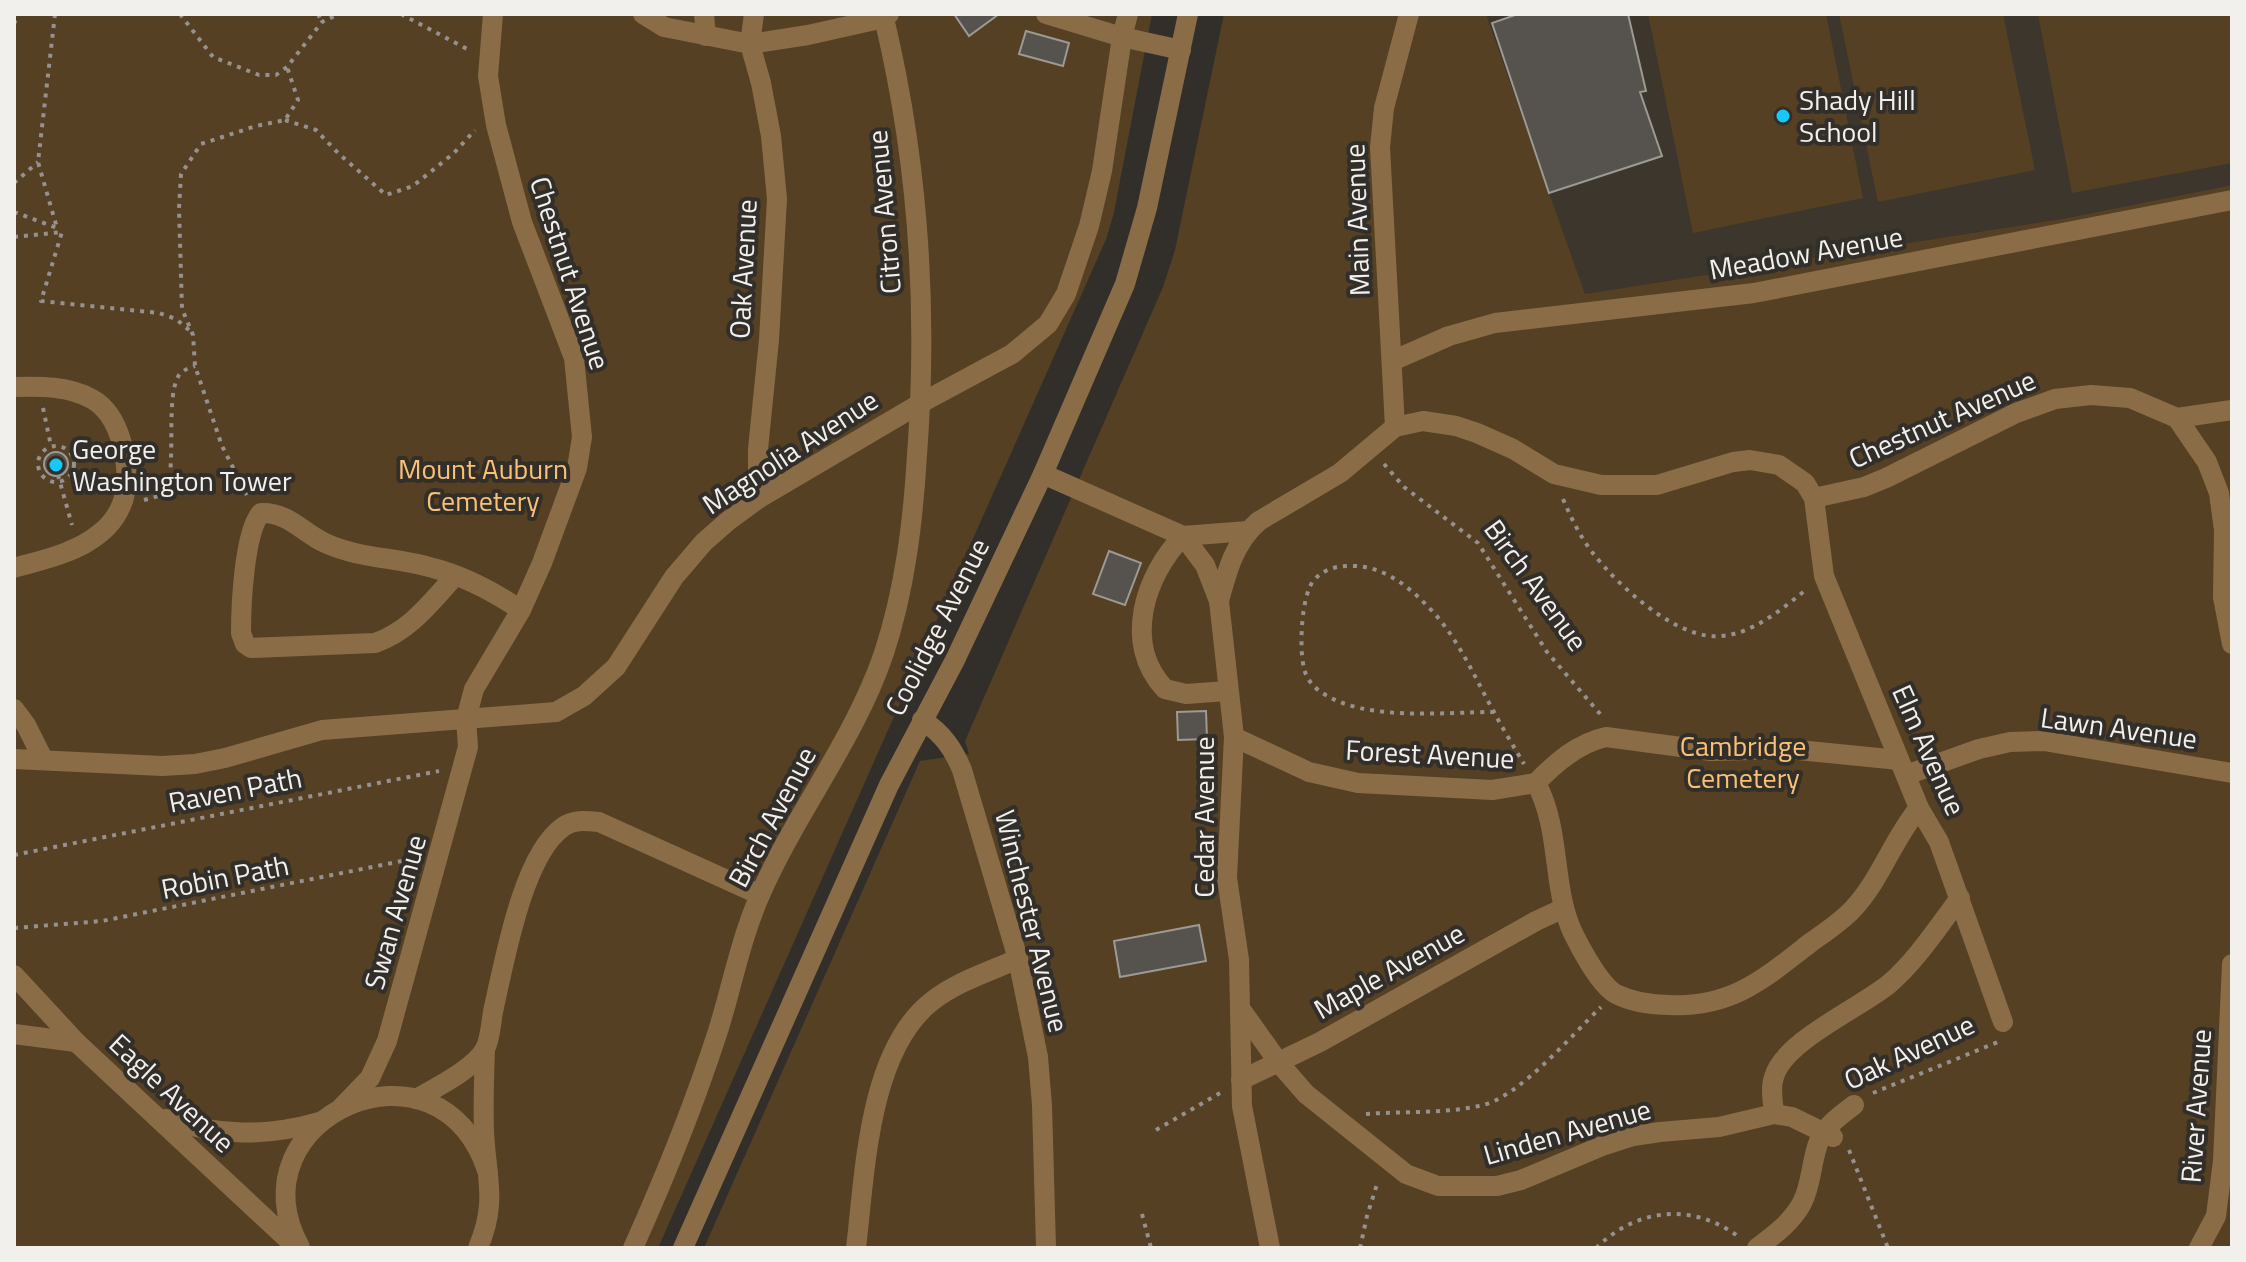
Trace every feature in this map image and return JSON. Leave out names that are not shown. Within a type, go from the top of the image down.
[{"type":"street","name":"Chestnut Avenue","points":[[466,719],[474,689],[521,610],[542,563],[577,468],[582,437],[581,403],[574,358],[522,222],[494,111],[488,76],[493,14]]},
{"type":"street","points":[[643,14],[664,27],[750,44],[808,35],[886,16]]},
{"type":"street","points":[[704,14],[706,36]]},
{"type":"street","points":[[750,44],[754,14]]},
{"type":"street","points":[[1046,14],[1122,37],[1181,50]]},
{"type":"street","name":"Magnolia Avenue","points":[[14,759],[162,766],[195,764],[322,730],[556,712],[584,696],[616,667],[674,577],[704,542],[758,499],[921,403],[1012,354],[1048,324],[1066,294],[1089,226],[1102,171],[1128,14]]},
{"type":"street","name":"Coolidge Avenue","points":[[683,1248],[889,785],[955,660],[1043,474],[1119,298],[1138,247],[1188,14]]},
{"type":"street","name":"Main Avenue","points":[[1395,427],[1380,147],[1384,108],[1409,14]]},
{"type":"street","name":"Citron Avenue","points":[[886,16],[899,81],[920,263],[921,403]]},
{"type":"street","name":"Oak Avenue","points":[[750,44],[771,136],[777,199],[769,340],[758,449],[758,499]]},
{"type":"street","name":"Meadow Avenue","points":[[1392,361],[1449,336],[1495,323],[1754,293],[2232,200]]},
{"type":"street","points":[[14,387],[38,386],[70,391],[94,400],[108,413],[123,449],[125,464],[125,495],[115,518],[99,535],[49,558],[14,568]]},
{"type":"street","name":"Chestnut Avenue","points":[[1814,498],[1875,483],[2016,413],[2055,399],[2091,395],[2130,398],[2177,418]]},
{"type":"street","name":"Birch Avenue","points":[[633,1248],[707,1063],[760,895],[848,733],[883,654],[900,590],[909,539],[921,403]]},
{"type":"street","points":[[2232,410],[2177,418],[2207,462],[2219,493],[2224,530],[2223,597],[2232,644]]},
{"type":"street","points":[[1219,601],[1227,569],[1248,531],[1259,521],[1324,484],[1395,427],[1423,421],[1456,426],[1504,445],[1554,474],[1590,483],[1639,487],[1657,485],[1733,462],[1767,461],[1805,483],[1814,498]]},
{"type":"street","points":[[1043,474],[1183,536],[1248,531]]},
{"type":"street","name":"Elm Avenue","points":[[1814,498],[1824,576],[1919,808],[1939,842],[2003,1022]]},
{"type":"street","points":[[455,576],[394,637],[375,643],[251,648],[245,644],[241,633],[250,539],[254,521],[261,513],[274,512],[284,516],[324,543],[346,551],[431,567],[455,576],[500,596],[521,610]]},
{"type":"street","points":[[1183,536],[1205,565],[1219,601]]},
{"type":"street","points":[[1183,536],[1164,557],[1159,568],[1143,611],[1142,640],[1151,669],[1165,689],[1186,694],[1227,691]]},
{"type":"street","name":"Cedar Avenue","points":[[1219,601],[1234,737],[1227,878],[1239,960],[1241,1080],[1246,1130],[1268,1247]]},
{"type":"street","points":[[14,709],[43,759]]},
{"type":"street","name":"Swan Avenue","points":[[342,1107],[370,1078],[383,1051],[464,766],[468,747],[466,719]]},
{"type":"street","name":"Winchester Avenue","points":[[922,720],[949,743],[962,770],[1018,959],[1038,1057],[1046,1248]]},
{"type":"street","name":"Forest Avenue","points":[[1234,737],[1309,772],[1358,783],[1492,790],[1536,783]]},
{"type":"street","points":[[1902,767],[1788,749],[1711,751],[1606,737],[1596,739],[1568,754],[1536,783],[1548,809],[1564,908],[1575,936],[1587,959],[1615,994],[1652,1005],[1714,1003],[1744,990],[1776,970],[1852,910],[1877,877],[1897,837],[1919,808]]},
{"type":"street","name":"Lawn Avenue","points":[[1902,767],[2010,742],[2044,741],[2232,773]]},
{"type":"street","points":[[478,1248],[491,1210],[484,1134],[485,1049],[527,881],[548,842],[565,825],[581,820],[599,822],[760,895]]},
{"type":"street","points":[[1830,1136],[1792,1117],[1774,1114],[1772,1082],[1781,1063],[1802,1043],[1872,996],[1904,970],[1960,898]]},
{"type":"street","name":"Maple Avenue","points":[[1241,1080],[1320,1042],[1564,908]]},
{"type":"street","points":[[856,1248],[871,1133],[882,1084],[895,1048],[912,1020],[930,1003],[957,985],[1018,959]]},
{"type":"street","name":"River Avenue","points":[[2199,1248],[2216,1216],[2223,1161],[2232,964]]},
{"type":"street","name":"Eagle Avenue","points":[[14,975],[76,1042],[299,1248]]},
{"type":"street","name":"Linden Avenue","points":[[1242,1011],[1279,1063],[1306,1094],[1406,1174],[1438,1186],[1497,1186],[1521,1180],[1633,1136],[1719,1127],[1774,1114]]},
{"type":"street","points":[[14,1034],[76,1042]]},
{"type":"street","points":[[416,1099],[458,1075],[485,1049]]},
{"type":"street","points":[[299,1248],[288,1215],[288,1183],[299,1148],[321,1121],[342,1107],[379,1096],[416,1099],[446,1113],[463,1127],[484,1159],[488,1173]]},
{"type":"street","name":"Oak Avenue","points":[[1830,1136],[1854,1105]]},
{"type":"street","points":[[158,1116],[213,1131],[243,1134],[272,1132],[321,1121]]},
{"type":"street","points":[[1750,1244],[1785,1225],[1801,1205],[1819,1142],[1830,1136]]},
{"type":"street","points":[[2216,1216],[2232,1202]]},
{"type":"path","points":[[14,24],[18,14]]},
{"type":"path","points":[[55,14],[38,162],[60,230],[41,301],[159,313],[176,319],[193,335]]},
{"type":"path","points":[[180,14],[213,57],[259,75],[276,75],[287,67],[322,22],[339,14]]},
{"type":"path","points":[[318,14],[322,22]]},
{"type":"path","points":[[401,14],[488,60]]},
{"type":"path","points":[[285,120],[298,100],[287,67]]},
{"type":"path","points":[[261,513],[233,470],[222,446],[195,366],[193,335],[182,309],[181,174],[201,144],[285,120],[316,130],[386,195],[413,186],[454,153],[494,111]]},
{"type":"path","points":[[14,183],[38,162]]},
{"type":"path","points":[[14,212],[60,230]]},
{"type":"path","points":[[14,237],[60,230]]},
{"type":"path","points":[[122,501],[150,499],[166,494],[171,472],[176,383],[180,374],[195,366]]},
{"type":"path","points":[[43,409],[51,447]]},
{"type":"path","name":"Birch Avenue","points":[[1370,446],[1404,487],[1478,543],[1547,652],[1596,707],[1606,737]]},
{"type":"path","points":[[51,447],[67,449],[73,458],[70,474],[59,478],[46,478],[38,466],[40,456],[51,447]]},
{"type":"path","points":[[73,458],[93,454]]},
{"type":"path","points":[[1554,474],[1570,516],[1592,552],[1629,591],[1656,612],[1695,634],[1724,636],[1753,627],[1824,576]]},
{"type":"path","points":[[59,478],[71,522]]},
{"type":"path","points":[[1494,712],[1381,712],[1348,705],[1320,691],[1304,671],[1302,656],[1304,605],[1312,582],[1328,569],[1355,565],[1371,567],[1397,579],[1445,627],[1470,663],[1494,712],[1536,783]]},
{"type":"path","name":"Raven Path","points":[[14,855],[464,766]]},
{"type":"path","name":"Robin Path","points":[[14,928],[102,921],[441,853]]},
{"type":"path","points":[[1336,1117],[1460,1109],[1486,1104],[1506,1094],[1536,1070],[1615,994]]},
{"type":"path","name":"Oak Avenue","points":[[1854,1105],[1900,1081],[1996,1043],[2003,1034],[2003,1022]]},
{"type":"path","points":[[1156,1130],[1241,1080]]},
{"type":"path","points":[[1830,1136],[1849,1149],[1888,1248]]},
{"type":"path","points":[[1360,1248],[1367,1216],[1388,1159]]},
{"type":"path","points":[[1142,1214],[1151,1248]]},
{"type":"path","points":[[1596,1248],[1627,1224],[1659,1214],[1700,1217],[1750,1244]]},
{"type":"shaded area","name":"Shady Hill School","points":[[1486,14],[2232,14],[2232,185],[2067,218],[1585,294]]},
{"type":"green space","name":"Mount Auburn Cemetery","points":[[14,14],[1152,14],[1107,237],[658,1248],[14,1248]]},
{"type":"green space","name":"Cambridge Cemetery","points":[[1224,14],[1486,14],[1585,294],[2067,218],[2232,185],[2232,1248],[704,1248],[920,761],[969,754],[965,741],[1163,287],[1175,250]]},
{"type":"green space","points":[[1648,14],[1826,14],[1863,198],[1693,233]]},
{"type":"green space","points":[[1839,14],[2003,14],[2035,170],[1878,202]]},
{"type":"green space","points":[[2038,14],[2232,14],[2232,163],[2072,193]]},
{"type":"building","points":[[954,14],[999,14],[969,36]]},
{"type":"building","points":[[1518,14],[1628,14],[1646,91],[1640,92],[1662,156],[1549,193],[1492,23]]},
{"type":"building","points":[[1026,31],[1069,43],[1063,66],[1019,54]]},
{"type":"building","name":"George Washington Tower","points":[[56,452],[64,456],[68,464],[64,472],[56,476],[48,472],[44,464],[48,456]]},
{"type":"building","points":[[1109,551],[1141,563],[1125,605],[1093,594]]},
{"type":"building","points":[[1206,711],[1207,739],[1178,740],[1177,712]]},
{"type":"building","points":[[1199,925],[1206,961],[1120,977],[1114,941]]},
{"type":"place","name":"Shady Hill School","points":[[1783,116]]},
{"type":"place","name":"George Washington Tower","points":[[56,465]]}]
